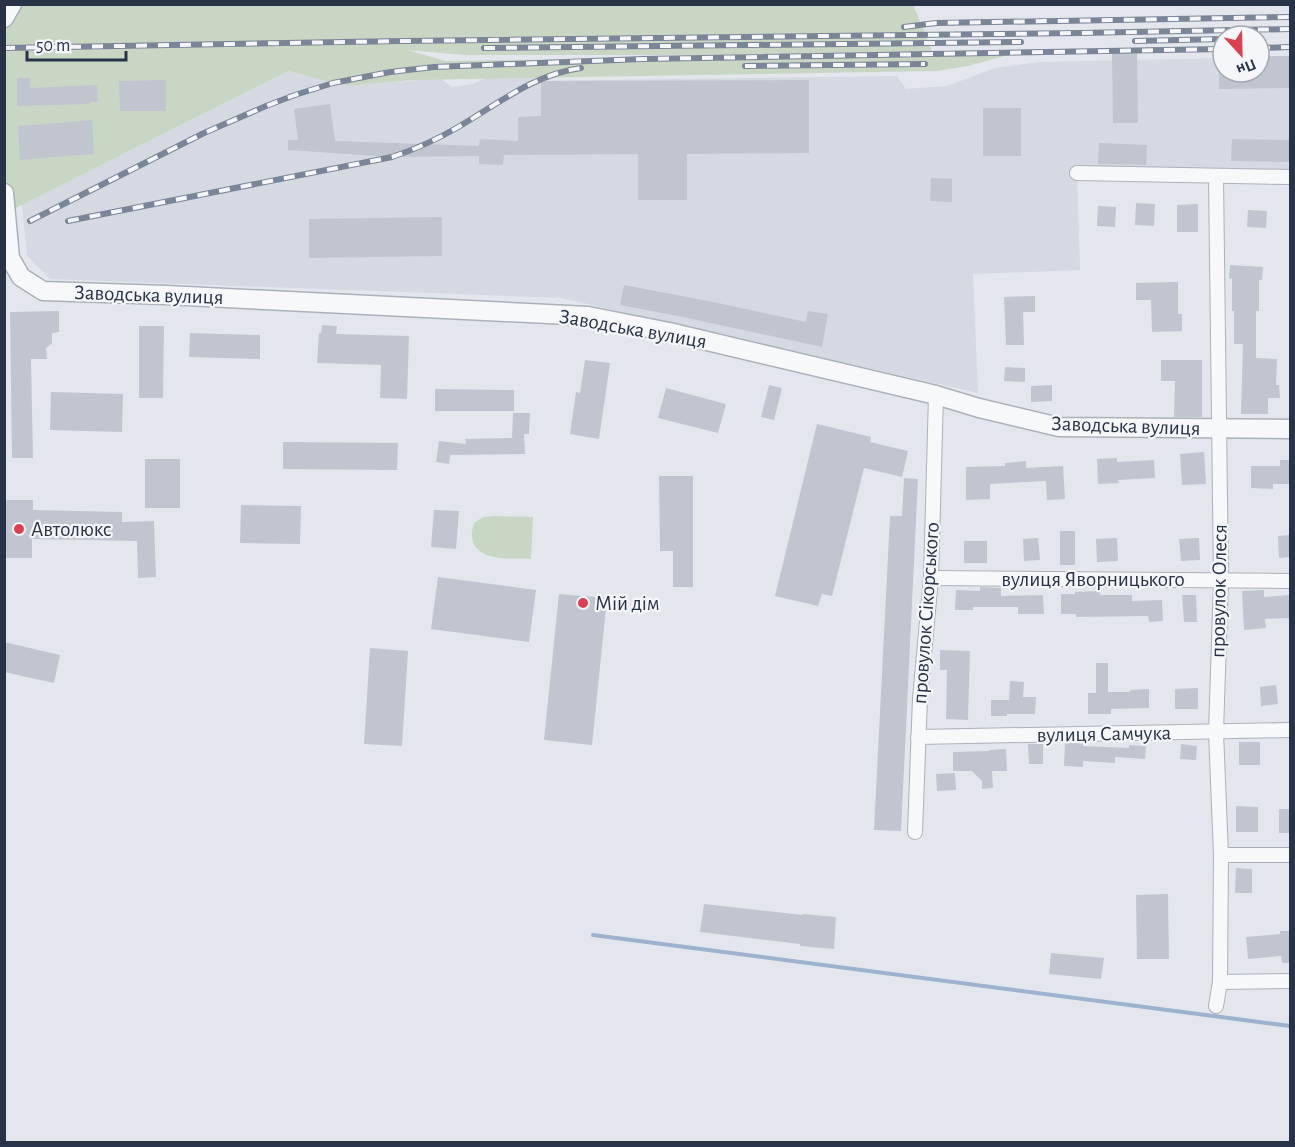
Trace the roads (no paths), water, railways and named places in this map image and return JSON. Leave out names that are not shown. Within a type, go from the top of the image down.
[{"type":"street","points":[[4,18],[12,4]]},
{"type":"street","points":[[1077,173],[1290,177]]},
{"type":"street","name":"провулок Олеся","points":[[1216,176],[1221,580],[1216,732],[1221,855],[1220,982],[1216,1006]]},
{"type":"street","name":"Заводська вулиця","points":[[4,193],[10,258],[21,277],[43,291],[588,316],[669,332],[936,395],[1059,427],[1290,429]]},
{"type":"street","name":"провулок Сікорського","points":[[915,832],[920,698],[931,578],[936,395]]},
{"type":"street","name":"вулиця Яворницького","points":[[931,578],[1290,581]]},
{"type":"street","name":"вулиця Самчука","points":[[918,737],[1290,730]]},
{"type":"street","points":[[1221,855],[1290,855]]},
{"type":"street","points":[[1220,982],[1290,981]]},
{"type":"waterway","points":[[593,935],[1290,1026]]},
{"type":"railway","points":[[904,27],[936,23],[1290,17]]},
{"type":"railway","points":[[4,48],[1290,29]]},
{"type":"railway","points":[[1135,41],[1211,39]]},
{"type":"railway","points":[[484,48],[1021,42]]},
{"type":"railway","points":[[1271,48],[1290,47]]},
{"type":"railway","points":[[30,221],[204,133],[266,106],[333,83],[390,72],[434,67],[643,59],[1211,49]]},
{"type":"railway","points":[[745,66],[925,64]]},
{"type":"railway","points":[[68,221],[392,157],[443,135],[533,83],[548,76],[581,68]]},
{"type":"place","name":"Автолюкс","points":[[19,529]]},
{"type":"place","name":"Мій дім","points":[[583,603]]}]
